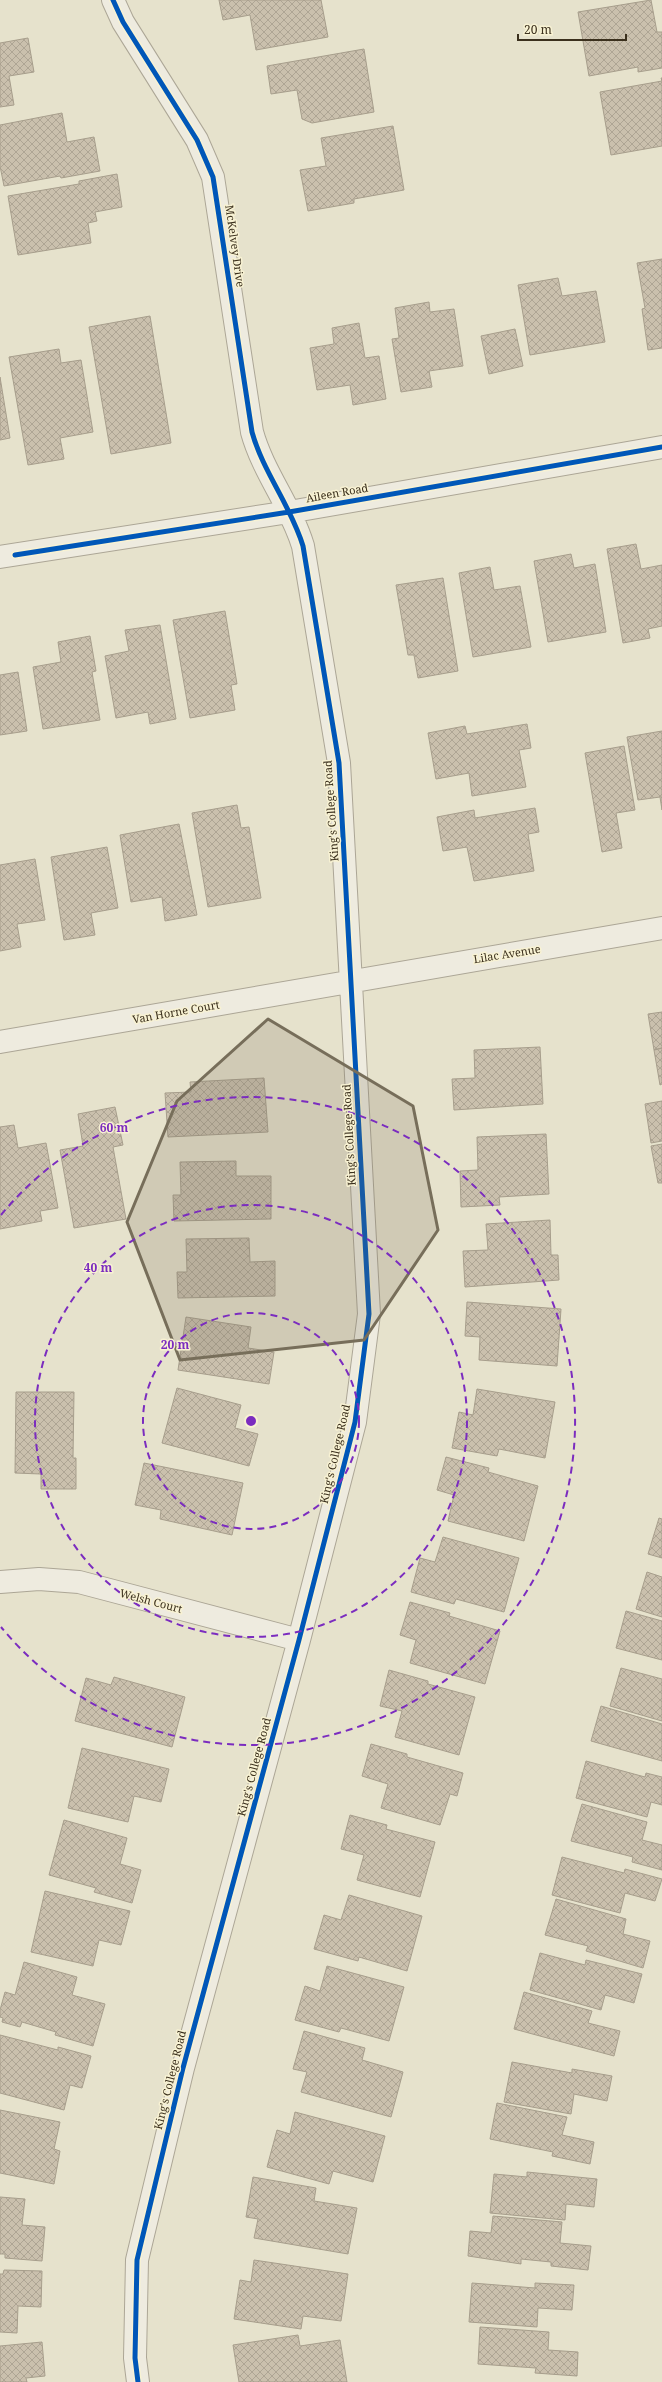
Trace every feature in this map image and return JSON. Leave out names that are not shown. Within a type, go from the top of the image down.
[{"type":"street","name":"McKelvey Drive","points":[[113,0],[123,22],[197,140],[211,171],[218,196],[252,432],[256,447],[289,512]]},
{"type":"street","name":"Aileen Road","points":[[0,557],[289,512],[662,447]]},
{"type":"street","name":"King's College Road","points":[[138,2382],[135,2358],[137,2260],[183,2068],[299,1640],[355,1422],[369,1314],[352,981],[335,734],[303,546],[289,512]]},
{"type":"street","name":"Lilac Avenue","points":[[352,981],[662,928]]},
{"type":"street","name":"Van Horne Court","points":[[0,1042],[352,981]]},
{"type":"street","name":"Welsh Court","points":[[0,1582],[39,1579],[79,1582],[299,1640]]},
{"type":"highlighted area","points":[[268,1019],[413,1106],[438,1230],[364,1340],[180,1360],[127,1222],[177,1101]]},
{"type":"building","points":[[219,0],[321,0],[328,37],[256,50],[250,15],[223,20]]},
{"type":"building","points":[[651,0],[657,32],[662,32],[662,68],[638,72],[638,67],[589,76],[578,12]]},
{"type":"building","points":[[28,38],[34,72],[9,76],[14,105],[0,107],[0,43]]},
{"type":"building","points":[[364,49],[374,112],[312,123],[302,119],[297,90],[271,94],[267,66]]},
{"type":"building","points":[[662,81],[662,146],[611,155],[600,92]]},
{"type":"building","points":[[62,113],[67,142],[94,137],[100,171],[61,178],[60,176],[4,186],[0,166],[0,125]]},
{"type":"building","points":[[393,126],[404,190],[354,199],[354,203],[308,211],[300,170],[326,166],[321,138]]},
{"type":"building","points":[[117,174],[122,207],[95,212],[97,221],[88,223],[91,243],[18,255],[8,196],[79,184],[79,181]]},
{"type":"building","points":[[662,259],[662,348],[648,350],[642,309],[645,308],[637,263]]},
{"type":"building","points":[[558,278],[562,296],[596,291],[605,342],[530,355],[518,285]]},
{"type":"building","points":[[429,302],[430,312],[454,309],[463,366],[429,371],[432,387],[401,392],[392,339],[399,338],[395,308]]},
{"type":"building","points":[[150,316],[171,443],[111,454],[89,327]]},
{"type":"building","points":[[359,323],[365,358],[379,356],[386,399],[353,405],[350,385],[317,390],[310,348],[334,344],[332,328]]},
{"type":"building","points":[[515,329],[523,366],[489,374],[481,336]]},
{"type":"building","points":[[59,349],[61,363],[81,360],[93,432],[60,438],[64,459],[28,465],[9,357]]},
{"type":"building","points":[[0,377],[10,438],[0,440]]},
{"type":"building","points":[[636,544],[641,569],[662,565],[662,626],[648,629],[650,638],[623,643],[607,549]]},
{"type":"building","points":[[571,554],[574,568],[595,564],[606,632],[548,642],[534,561]]},
{"type":"building","points":[[490,567],[494,590],[520,586],[531,647],[473,657],[459,573]]},
{"type":"building","points":[[443,578],[458,671],[418,678],[414,655],[408,655],[396,585]]},
{"type":"building","points":[[225,611],[237,684],[231,685],[235,710],[190,718],[173,620]]},
{"type":"building","points":[[160,625],[176,719],[150,724],[148,712],[116,718],[105,656],[129,651],[125,630]]},
{"type":"building","points":[[90,636],[96,671],[92,672],[100,720],[43,729],[33,667],[61,662],[58,642]]},
{"type":"building","points":[[18,672],[27,731],[0,735],[0,675]]},
{"type":"building","points":[[527,724],[531,748],[519,750],[526,787],[472,796],[469,773],[436,779],[428,733],[465,726],[467,734]]},
{"type":"building","points":[[662,731],[662,810],[660,797],[638,800],[627,737]]},
{"type":"building","points":[[624,746],[635,810],[616,813],[622,848],[602,852],[585,753]]},
{"type":"building","points":[[237,805],[241,828],[249,827],[261,898],[208,907],[192,813]]},
{"type":"building","points":[[535,808],[539,832],[528,834],[534,871],[474,881],[467,847],[443,851],[437,817],[474,810],[475,818]]},
{"type":"building","points":[[179,824],[197,915],[165,921],[162,897],[131,902],[120,835]]},
{"type":"building","points":[[107,847],[118,908],[91,913],[95,935],[64,940],[51,857]]},
{"type":"building","points":[[35,859],[45,920],[17,924],[21,947],[0,951],[0,865]]},
{"type":"building","points":[[662,1012],[662,1048],[654,1050],[648,1014]]},
{"type":"building","points":[[540,1047],[543,1104],[454,1110],[452,1079],[475,1078],[474,1050]]},
{"type":"building","points":[[662,1048],[662,1084],[660,1085],[654,1050]]},
{"type":"building","points":[[264,1078],[268,1132],[168,1137],[165,1093],[191,1092],[190,1082]]},
{"type":"building","points":[[662,1101],[662,1141],[651,1143],[645,1104]]},
{"type":"building","points":[[115,1107],[123,1145],[113,1147],[126,1219],[74,1228],[60,1150],[83,1146],[78,1114]]},
{"type":"building","points":[[14,1125],[18,1148],[46,1143],[58,1208],[40,1211],[42,1221],[0,1229],[0,1127]]},
{"type":"building","points":[[546,1134],[549,1194],[499,1197],[500,1205],[461,1207],[460,1171],[478,1170],[477,1137]]},
{"type":"building","points":[[662,1144],[662,1183],[658,1183],[651,1146]]},
{"type":"building","points":[[236,1161],[236,1176],[271,1176],[271,1219],[174,1221],[173,1195],[181,1195],[180,1162]]},
{"type":"building","points":[[550,1220],[551,1255],[558,1255],[559,1280],[465,1287],[463,1251],[488,1250],[486,1224]]},
{"type":"building","points":[[249,1238],[250,1262],[275,1261],[275,1296],[178,1298],[177,1272],[187,1272],[186,1239]]},
{"type":"building","points":[[467,1302],[561,1309],[557,1366],[479,1360],[480,1337],[465,1336]]},
{"type":"building","points":[[186,1317],[251,1327],[248,1348],[274,1352],[269,1384],[178,1370]]},
{"type":"building","points":[[177,1388],[241,1405],[235,1428],[258,1434],[249,1466],[162,1443]]},
{"type":"building","points":[[477,1389],[555,1402],[545,1458],[499,1449],[497,1456],[452,1448],[459,1412],[473,1415]]},
{"type":"building","points":[[16,1392],[74,1392],[73,1458],[76,1458],[76,1489],[41,1489],[41,1474],[15,1473]]},
{"type":"building","points":[[446,1457],[489,1468],[488,1472],[538,1486],[524,1541],[448,1521],[454,1495],[437,1490]]},
{"type":"building","points":[[144,1463],[243,1483],[232,1535],[160,1519],[161,1510],[135,1505]]},
{"type":"building","points":[[659,1518],[662,1519],[662,1558],[648,1554]]},
{"type":"building","points":[[443,1537],[519,1558],[504,1612],[456,1599],[454,1604],[411,1592],[420,1558],[435,1562]]},
{"type":"building","points":[[647,1572],[662,1577],[662,1617],[636,1609]]},
{"type":"building","points":[[410,1602],[450,1613],[449,1616],[500,1631],[485,1684],[410,1663],[416,1640],[400,1635]]},
{"type":"building","points":[[626,1611],[662,1621],[662,1660],[616,1648]]},
{"type":"building","points":[[621,1668],[662,1679],[662,1721],[610,1706]]},
{"type":"building","points":[[389,1670],[428,1681],[428,1684],[475,1697],[459,1755],[395,1737],[402,1711],[380,1706]]},
{"type":"building","points":[[114,1677],[185,1697],[172,1747],[75,1721],[86,1678],[111,1685]]},
{"type":"building","points":[[601,1706],[662,1724],[662,1761],[591,1741]]},
{"type":"building","points":[[371,1744],[407,1754],[407,1757],[463,1773],[457,1796],[450,1794],[440,1825],[381,1808],[388,1784],[362,1776]]},
{"type":"building","points":[[82,1748],[169,1769],[161,1802],[134,1796],[128,1822],[68,1808]]},
{"type":"building","points":[[586,1761],[645,1777],[646,1773],[662,1777],[662,1805],[651,1802],[647,1817],[576,1798]]},
{"type":"building","points":[[582,1804],[647,1822],[642,1840],[662,1845],[662,1870],[632,1862],[633,1857],[571,1841]]},
{"type":"building","points":[[350,1815],[387,1825],[386,1829],[435,1842],[420,1897],[357,1880],[364,1855],[341,1849]]},
{"type":"building","points":[[64,1820],[127,1838],[120,1864],[141,1870],[132,1903],[94,1892],[96,1888],[49,1875]]},
{"type":"building","points":[[562,1857],[624,1873],[625,1869],[662,1879],[655,1901],[625,1893],[620,1913],[552,1895]]},
{"type":"building","points":[[45,1891],[130,1911],[121,1945],[99,1940],[93,1966],[31,1952]]},
{"type":"building","points":[[349,1895],[422,1916],[407,1971],[359,1957],[358,1961],[314,1949],[324,1915],[341,1920]]},
{"type":"building","points":[[556,1899],[626,1919],[623,1934],[650,1941],[643,1968],[586,1951],[588,1946],[545,1935]]},
{"type":"building","points":[[540,1953],[585,1965],[586,1960],[642,1974],[634,2003],[605,1995],[601,2010],[530,1990]]},
{"type":"building","points":[[24,1962],[77,1977],[72,1995],[105,2004],[93,2046],[55,2035],[56,2032],[22,2022],[20,2027],[2,2022],[3,2018],[0,2017],[0,2010],[5,1992],[15,1995]]},
{"type":"building","points":[[327,1966],[404,1987],[389,2041],[341,2028],[339,2032],[295,2020],[305,1986],[320,1991]]},
{"type":"building","points":[[524,1992],[592,2011],[588,2023],[620,2031],[614,2056],[514,2029]]},
{"type":"building","points":[[304,2031],[365,2048],[362,2060],[403,2072],[391,2117],[301,2092],[307,2072],[293,2069]]},
{"type":"building","points":[[0,2035],[58,2050],[58,2047],[91,2056],[82,2088],[70,2085],[64,2110],[0,2093]]},
{"type":"building","points":[[512,2062],[572,2073],[572,2069],[612,2076],[607,2101],[574,2094],[571,2114],[504,2102]]},
{"type":"building","points":[[497,2103],[567,2117],[562,2135],[594,2142],[590,2164],[552,2156],[553,2152],[490,2139]]},
{"type":"building","points":[[0,2110],[60,2122],[54,2149],[60,2151],[54,2184],[0,2173]]},
{"type":"building","points":[[295,2112],[385,2136],[373,2182],[333,2171],[329,2184],[267,2167],[277,2130],[290,2134]]},
{"type":"building","points":[[527,2172],[597,2179],[594,2207],[566,2204],[565,2220],[490,2213],[494,2174],[527,2177]]},
{"type":"building","points":[[253,2177],[316,2188],[314,2201],[357,2208],[348,2254],[254,2238],[258,2219],[246,2217]]},
{"type":"building","points":[[0,2197],[25,2199],[22,2225],[45,2227],[42,2261],[5,2258],[5,2254],[0,2254]]},
{"type":"building","points":[[493,2216],[562,2222],[560,2243],[591,2246],[588,2270],[551,2266],[551,2262],[521,2259],[521,2264],[468,2256],[470,2231],[491,2233]]},
{"type":"building","points":[[254,2260],[348,2274],[341,2321],[303,2316],[301,2329],[234,2319],[240,2280],[251,2282]]},
{"type":"building","points":[[4,2270],[42,2271],[41,2307],[18,2306],[17,2333],[0,2332],[0,2274],[3,2274]]},
{"type":"building","points":[[472,2283],[535,2288],[535,2283],[574,2285],[572,2310],[538,2308],[537,2327],[469,2322]]},
{"type":"building","points":[[480,2327],[549,2332],[548,2350],[578,2352],[577,2376],[535,2373],[536,2368],[478,2364]]},
{"type":"building","points":[[298,2335],[300,2346],[340,2340],[347,2382],[239,2382],[233,2345]]},
{"type":"building","points":[[42,2342],[45,2376],[26,2378],[27,2382],[0,2382],[0,2346]]},
{"type":"cycle path","points":[[113,0],[123,22],[197,140],[213,177],[252,432],[263,461],[292,517],[303,546],[339,763],[369,1314],[355,1422],[299,1640],[183,2068],[137,2260],[135,2358],[138,2382]]},
{"type":"cycle path","points":[[15,555],[289,512],[662,447]]}]
